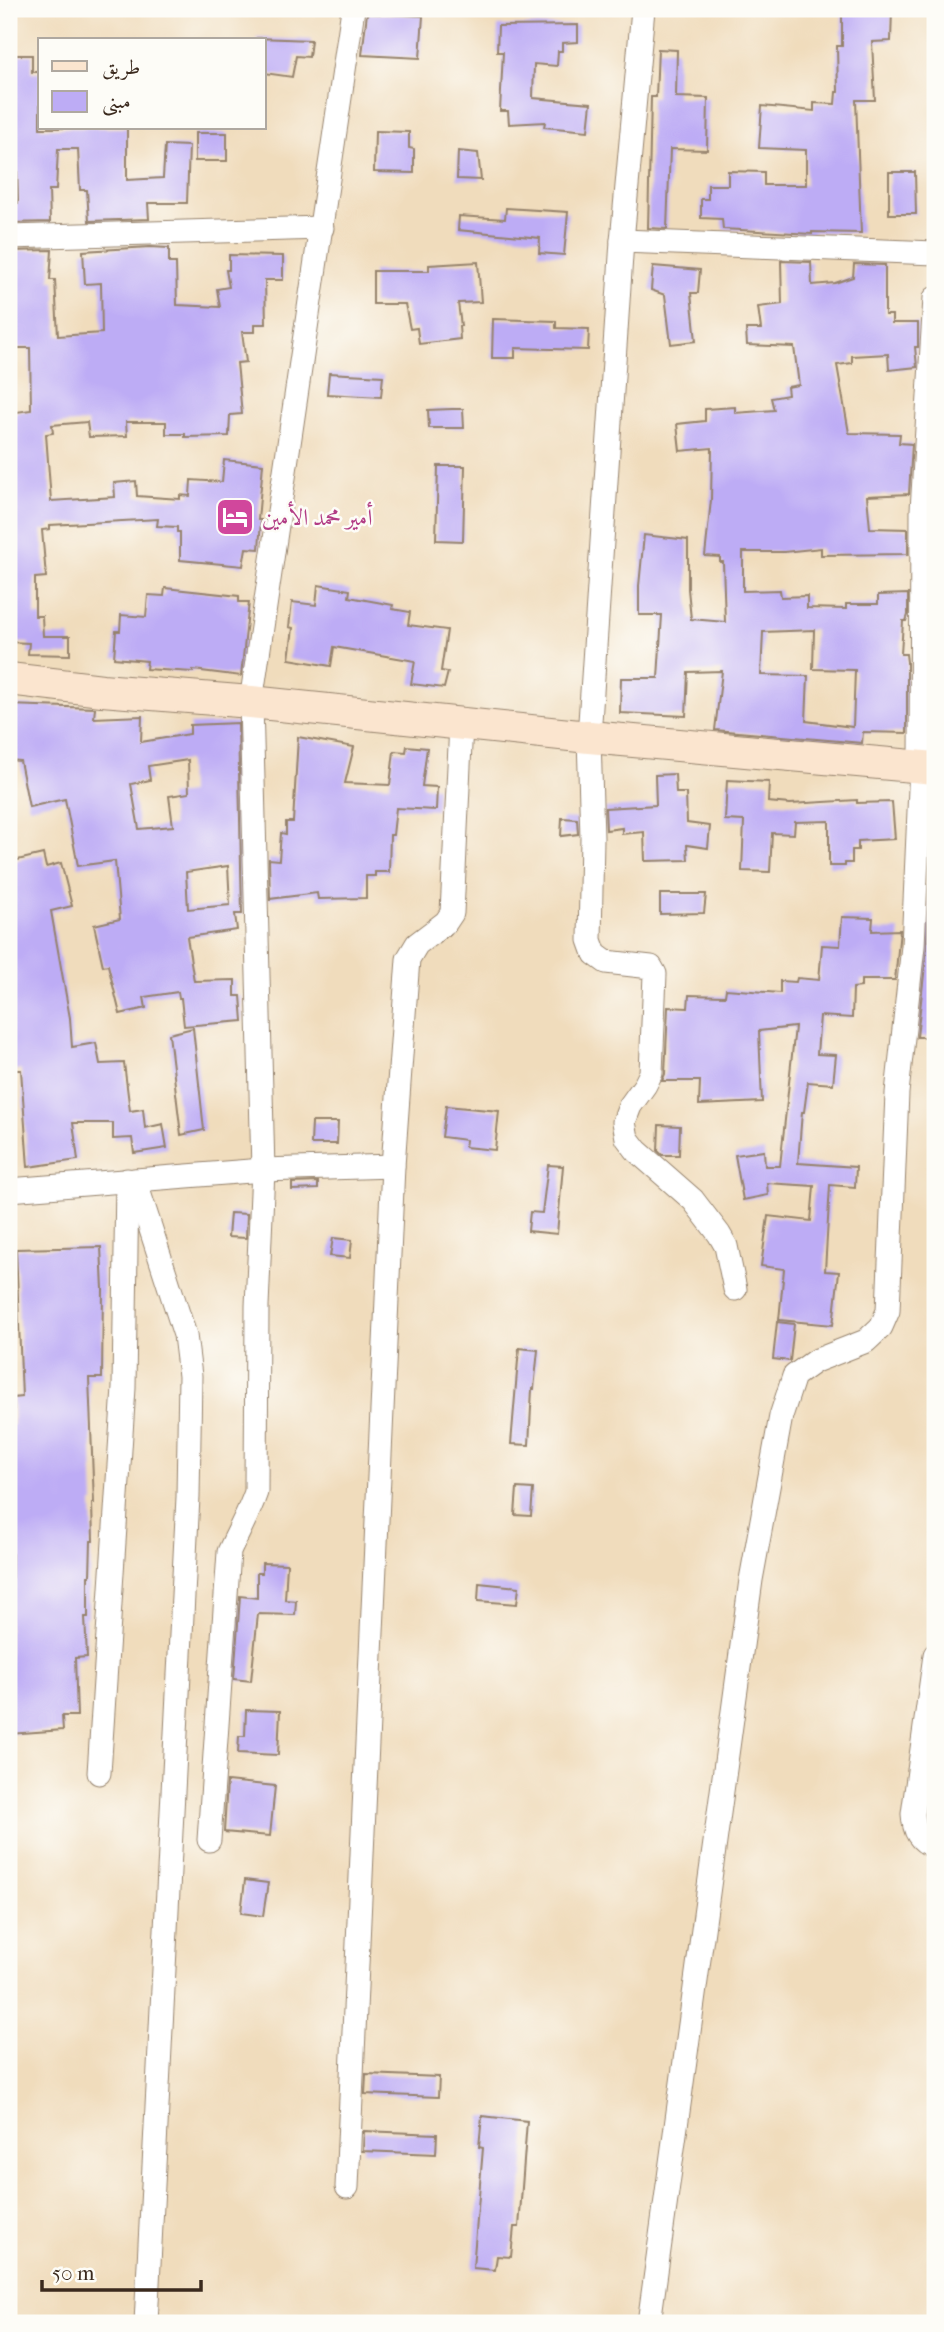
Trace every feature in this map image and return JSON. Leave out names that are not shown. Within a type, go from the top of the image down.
[{"type":"street","points":[[209,1840],[229,1552],[239,1528],[250,1512],[256,1492],[257,1306],[263,1170],[251,702],[352,9]]},
{"type":"street","points":[[643,9],[622,240],[589,737],[592,838],[590,940],[595,954],[607,962],[651,967],[655,974],[651,1073],[627,1114],[624,1122],[626,1138],[693,1200],[719,1234],[726,1246],[735,1289]]},
{"type":"street","points":[[9,237],[322,228]]},
{"type":"street","points":[[622,240],[935,253]]},
{"type":"street","points":[[649,2323],[751,1580],[781,1416],[794,1376],[815,1360],[866,1341],[881,1327],[888,1311],[897,1093],[928,767],[922,510],[935,298]]},
{"type":"street","points":[[9,679],[589,737],[928,767]]},
{"type":"street","points":[[347,2187],[393,1166],[408,959],[416,944],[446,922],[452,912],[461,723]]},
{"type":"street","points":[[9,1189],[263,1170],[393,1166]]},
{"type":"street","points":[[99,1773],[124,1388],[131,1180]]},
{"type":"street","points":[[131,1180],[185,1335],[190,1387],[188,1497],[146,2323]]},
{"type":"street","points":[[935,1655],[913,1814],[914,1829],[920,1839],[935,1847]]},
{"type":"building","points":[[842,9],[892,9],[891,41],[872,42],[875,100],[856,100],[861,233],[812,234],[723,229],[722,219],[701,218],[701,199],[708,199],[708,185],[728,185],[728,171],[764,172],[764,185],[806,185],[806,150],[759,148],[762,106],[814,111],[814,103],[835,104],[838,92],[837,46],[842,46]]},
{"type":"building","points":[[367,13],[423,16],[420,58],[362,55]]},
{"type":"building","points":[[578,25],[578,42],[562,43],[562,51],[558,51],[557,66],[534,64],[533,98],[591,103],[588,131],[544,127],[545,122],[509,124],[508,111],[500,111],[503,52],[497,52],[498,26]]},
{"type":"building","points":[[266,38],[311,40],[309,57],[296,56],[292,77],[266,73]]},
{"type":"building","points":[[658,49],[677,50],[676,97],[708,98],[707,150],[670,149],[667,229],[648,228],[651,97],[656,97]]},
{"type":"building","points":[[9,55],[32,55],[32,72],[38,72],[38,130],[127,130],[127,180],[163,178],[165,145],[189,146],[187,203],[148,203],[149,219],[89,221],[87,190],[80,190],[78,149],[58,149],[56,190],[49,190],[50,222],[9,223],[9,202],[18,203],[16,132],[13,105],[9,105]]},
{"type":"building","points":[[375,131],[409,132],[409,148],[414,149],[414,173],[374,172]]},
{"type":"building","points":[[195,133],[227,133],[227,161],[195,161]]},
{"type":"building","points":[[458,151],[478,153],[481,180],[457,179]]},
{"type":"building","points":[[889,172],[915,172],[916,214],[889,214]]},
{"type":"building","points":[[506,208],[568,212],[564,255],[539,253],[540,238],[458,230],[459,216],[505,219]]},
{"type":"building","points":[[169,248],[169,263],[176,263],[177,305],[220,307],[217,289],[229,287],[226,270],[229,270],[229,255],[283,256],[283,280],[265,280],[266,324],[255,324],[255,332],[242,332],[246,362],[237,363],[242,414],[230,415],[229,436],[185,437],[185,434],[166,434],[166,422],[126,422],[127,436],[89,437],[87,422],[52,425],[53,433],[46,434],[51,501],[115,497],[114,483],[136,481],[137,496],[180,499],[180,495],[190,496],[191,480],[222,482],[224,460],[263,464],[258,520],[261,520],[259,549],[246,548],[243,566],[180,560],[180,532],[177,532],[177,527],[157,526],[158,519],[50,525],[50,529],[42,530],[46,577],[35,578],[35,616],[42,616],[43,636],[70,636],[70,655],[28,654],[29,643],[9,642],[9,413],[31,410],[30,348],[9,348],[9,251],[52,250],[50,280],[55,280],[58,336],[102,333],[101,283],[85,284],[83,251]]},
{"type":"building","points":[[781,261],[811,262],[812,285],[835,283],[853,277],[854,264],[885,265],[885,315],[892,315],[892,323],[918,323],[918,347],[915,347],[917,367],[889,370],[888,354],[852,356],[852,363],[837,365],[849,433],[900,434],[899,443],[912,444],[909,494],[867,496],[870,528],[908,529],[908,554],[821,555],[821,548],[743,552],[743,591],[780,590],[781,597],[807,596],[807,608],[846,609],[846,604],[878,604],[878,595],[908,594],[908,615],[906,621],[903,621],[901,654],[906,654],[907,662],[907,733],[863,732],[862,743],[715,730],[722,671],[688,672],[686,716],[620,713],[621,678],[658,678],[662,615],[639,615],[644,535],[688,540],[691,619],[725,622],[723,562],[720,562],[720,557],[705,556],[711,500],[712,448],[680,451],[677,424],[705,421],[705,409],[735,407],[735,413],[774,410],[771,398],[788,395],[787,387],[799,385],[794,347],[747,345],[746,329],[761,329],[758,307],[782,304]],"holes":[[[814,630],[813,669],[855,670],[853,727],[806,721],[808,676],[761,675],[763,632]]]},
{"type":"building","points":[[478,262],[481,302],[458,303],[460,339],[419,344],[417,328],[410,329],[405,304],[373,304],[373,271],[429,271],[429,265]]},
{"type":"building","points":[[653,266],[700,270],[698,293],[691,293],[696,341],[671,344],[665,295],[651,290]]},
{"type":"building","points":[[493,319],[556,321],[556,328],[589,329],[588,350],[515,348],[515,358],[492,358]]},
{"type":"building","points":[[329,373],[383,376],[381,397],[327,394]]},
{"type":"building","points":[[463,409],[464,428],[429,428],[428,410]]},
{"type":"building","points":[[438,466],[465,466],[463,541],[436,540]]},
{"type":"building","points":[[318,585],[350,590],[349,597],[393,605],[392,609],[410,612],[408,625],[447,630],[441,671],[448,672],[444,688],[411,684],[415,661],[334,647],[331,666],[289,659],[293,628],[289,627],[292,602],[316,605]]},
{"type":"building","points":[[165,588],[239,596],[239,602],[249,602],[241,676],[193,670],[146,669],[147,661],[114,658],[116,631],[120,631],[121,615],[146,617],[148,595],[164,596]]},
{"type":"building","points":[[9,705],[95,708],[94,718],[142,716],[141,742],[190,734],[190,725],[238,723],[242,914],[235,914],[237,930],[187,937],[194,981],[235,980],[235,996],[241,996],[243,1021],[184,1026],[178,992],[144,997],[146,1008],[120,1014],[108,965],[103,966],[94,925],[120,919],[115,861],[78,866],[65,799],[29,807],[20,761],[9,760]],"holes":[[[188,760],[189,793],[169,796],[173,826],[139,829],[131,784],[150,780],[148,766]],[[228,866],[230,905],[188,909],[186,872]]]},
{"type":"building","points":[[298,737],[354,747],[345,783],[390,785],[394,751],[406,752],[407,746],[427,748],[422,786],[437,787],[436,810],[396,808],[393,835],[390,835],[389,872],[375,872],[375,876],[366,876],[366,898],[318,899],[317,893],[270,901],[269,859],[279,860],[281,833],[286,834],[286,822],[293,822]]},
{"type":"building","points":[[675,774],[676,793],[686,793],[687,823],[710,826],[708,848],[687,845],[688,860],[645,861],[644,832],[622,834],[622,828],[606,830],[605,808],[656,805],[655,775]]},
{"type":"building","points":[[727,780],[769,782],[768,802],[892,802],[895,839],[858,841],[858,850],[852,850],[852,863],[829,866],[829,821],[795,822],[794,834],[772,833],[770,872],[742,871],[744,821],[725,820]]},
{"type":"building","points":[[562,818],[577,819],[578,834],[561,836]]},
{"type":"building","points":[[932,839],[935,839],[935,1037],[917,1037],[927,947]]},
{"type":"building","points":[[43,854],[46,867],[61,863],[72,906],[51,911],[70,1018],[72,1047],[96,1043],[100,1064],[124,1063],[130,1111],[143,1109],[145,1128],[163,1124],[167,1148],[134,1153],[132,1138],[113,1139],[113,1123],[73,1123],[78,1160],[28,1167],[21,1070],[9,1070],[9,862]]},
{"type":"building","points":[[660,894],[706,894],[704,913],[660,914]]},
{"type":"building","points":[[842,917],[873,918],[872,931],[900,930],[895,980],[861,980],[861,987],[853,988],[852,1018],[820,1016],[817,1054],[836,1055],[833,1084],[808,1082],[802,1112],[798,1163],[856,1167],[855,1187],[830,1185],[825,1271],[839,1272],[833,1325],[779,1320],[784,1269],[761,1266],[768,1216],[811,1221],[814,1186],[767,1183],[768,1195],[743,1200],[735,1155],[764,1151],[765,1166],[780,1166],[795,1027],[759,1031],[762,1102],[699,1105],[700,1081],[662,1081],[665,1074],[668,1007],[688,1008],[689,995],[725,996],[726,989],[780,993],[780,981],[796,982],[797,978],[819,980],[822,945],[840,946]]},
{"type":"building","points":[[193,1028],[204,1130],[181,1135],[169,1034]]},
{"type":"building","points":[[446,1106],[499,1111],[495,1150],[465,1147],[466,1140],[442,1137]]},
{"type":"building","points":[[312,1122],[338,1122],[337,1144],[311,1144]]},
{"type":"building","points":[[659,1125],[680,1126],[679,1155],[662,1155],[658,1151]]},
{"type":"building","points":[[548,1165],[563,1166],[557,1234],[528,1231],[530,1212],[542,1213]]},
{"type":"building","points":[[318,1182],[318,1189],[292,1190],[292,1183]]},
{"type":"building","points":[[230,1213],[247,1214],[246,1238],[228,1237]]},
{"type":"building","points":[[333,1238],[352,1240],[350,1258],[330,1256]]},
{"type":"building","points":[[101,1247],[102,1378],[89,1378],[93,1541],[88,1576],[88,1617],[85,1617],[87,1657],[75,1658],[77,1716],[62,1716],[63,1730],[9,1734],[9,1598],[12,1556],[9,1425],[14,1425],[13,1398],[22,1397],[16,1249]]},
{"type":"building","points":[[777,1322],[794,1324],[790,1361],[773,1359]]},
{"type":"building","points":[[519,1348],[538,1350],[532,1389],[529,1445],[511,1444]]},
{"type":"building","points":[[517,1488],[533,1489],[531,1516],[515,1515]]},
{"type":"building","points":[[262,1563],[287,1564],[285,1600],[296,1601],[295,1615],[258,1614],[251,1681],[234,1679],[240,1596],[257,1598],[257,1573],[262,1573]]},
{"type":"building","points":[[479,1583],[519,1587],[517,1604],[478,1601]]},
{"type":"building","points":[[246,1710],[280,1711],[278,1755],[238,1753],[239,1736],[245,1736]]},
{"type":"building","points":[[227,1781],[275,1786],[270,1836],[224,1832]]},
{"type":"building","points":[[245,1880],[268,1883],[263,1916],[241,1913]]},
{"type":"building","points":[[366,2074],[439,2077],[438,2097],[365,2094]]},
{"type":"building","points":[[482,2116],[527,2121],[519,2227],[514,2227],[511,2257],[497,2256],[495,2270],[473,2268],[483,2148],[479,2147]]},
{"type":"building","points":[[364,2131],[437,2134],[436,2154],[363,2151]]},
{"type":"place","name":"أمير محمد الأمين","points":[[235,517]]}]
